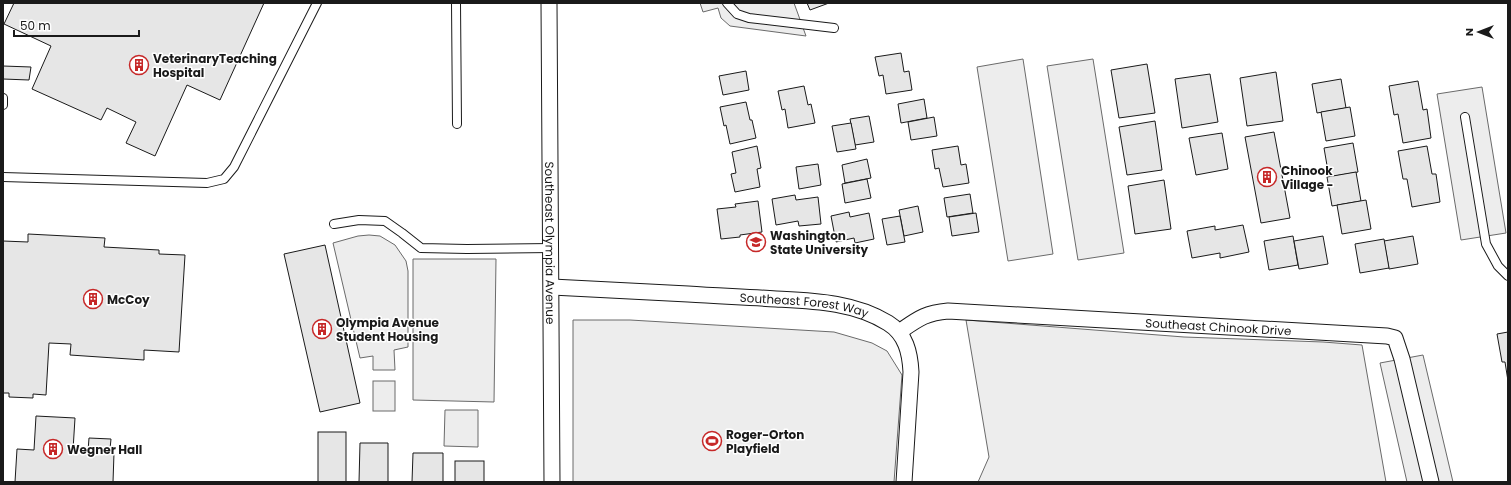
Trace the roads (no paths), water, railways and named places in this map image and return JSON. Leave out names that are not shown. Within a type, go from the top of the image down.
[{"type":"street","name":"Southeast Olympia Avenue","points":[[549,3],[552,248],[552,482]]},
{"type":"street","name":"Southeast Forest Way","points":[[552,287],[744,297],[835,304],[867,313],[888,323],[899,332],[909,352],[911,372],[904,482]]},
{"type":"street","name":"Southeast Chinook Drive","points":[[899,332],[922,316],[933,312],[948,311],[1277,329],[1387,336],[1395,338],[1402,359],[1431,482]]},
{"type":"lane","points":[[3,177],[207,183],[224,179],[234,167],[317,3]]},
{"type":"lane","points":[[456,3],[457,124]]},
{"type":"lane","points":[[727,3],[737,14],[749,18],[834,28]]},
{"type":"lane","points":[[3,98],[3,105]]},
{"type":"lane","points":[[1465,117],[1486,244],[1498,266],[1508,276]]},
{"type":"lane","points":[[334,224],[359,220],[385,221],[402,232],[421,248],[552,248]]},
{"type":"place","name":"VeterinaryTeaching Hospital","points":[[139,65]]},
{"type":"place","name":"Chinook Village -","points":[[1267,177]]},
{"type":"place","name":"Washington State University","points":[[756,242]]},
{"type":"place","name":"McCoy","points":[[93,299]]},
{"type":"place","name":"Olympia Avenue Student Housing","points":[[322,329]]},
{"type":"place","name":"Roger-Orton Playfield","points":[[712,441]]},
{"type":"place","name":"Wegner Hall","points":[[53,449]]}]
